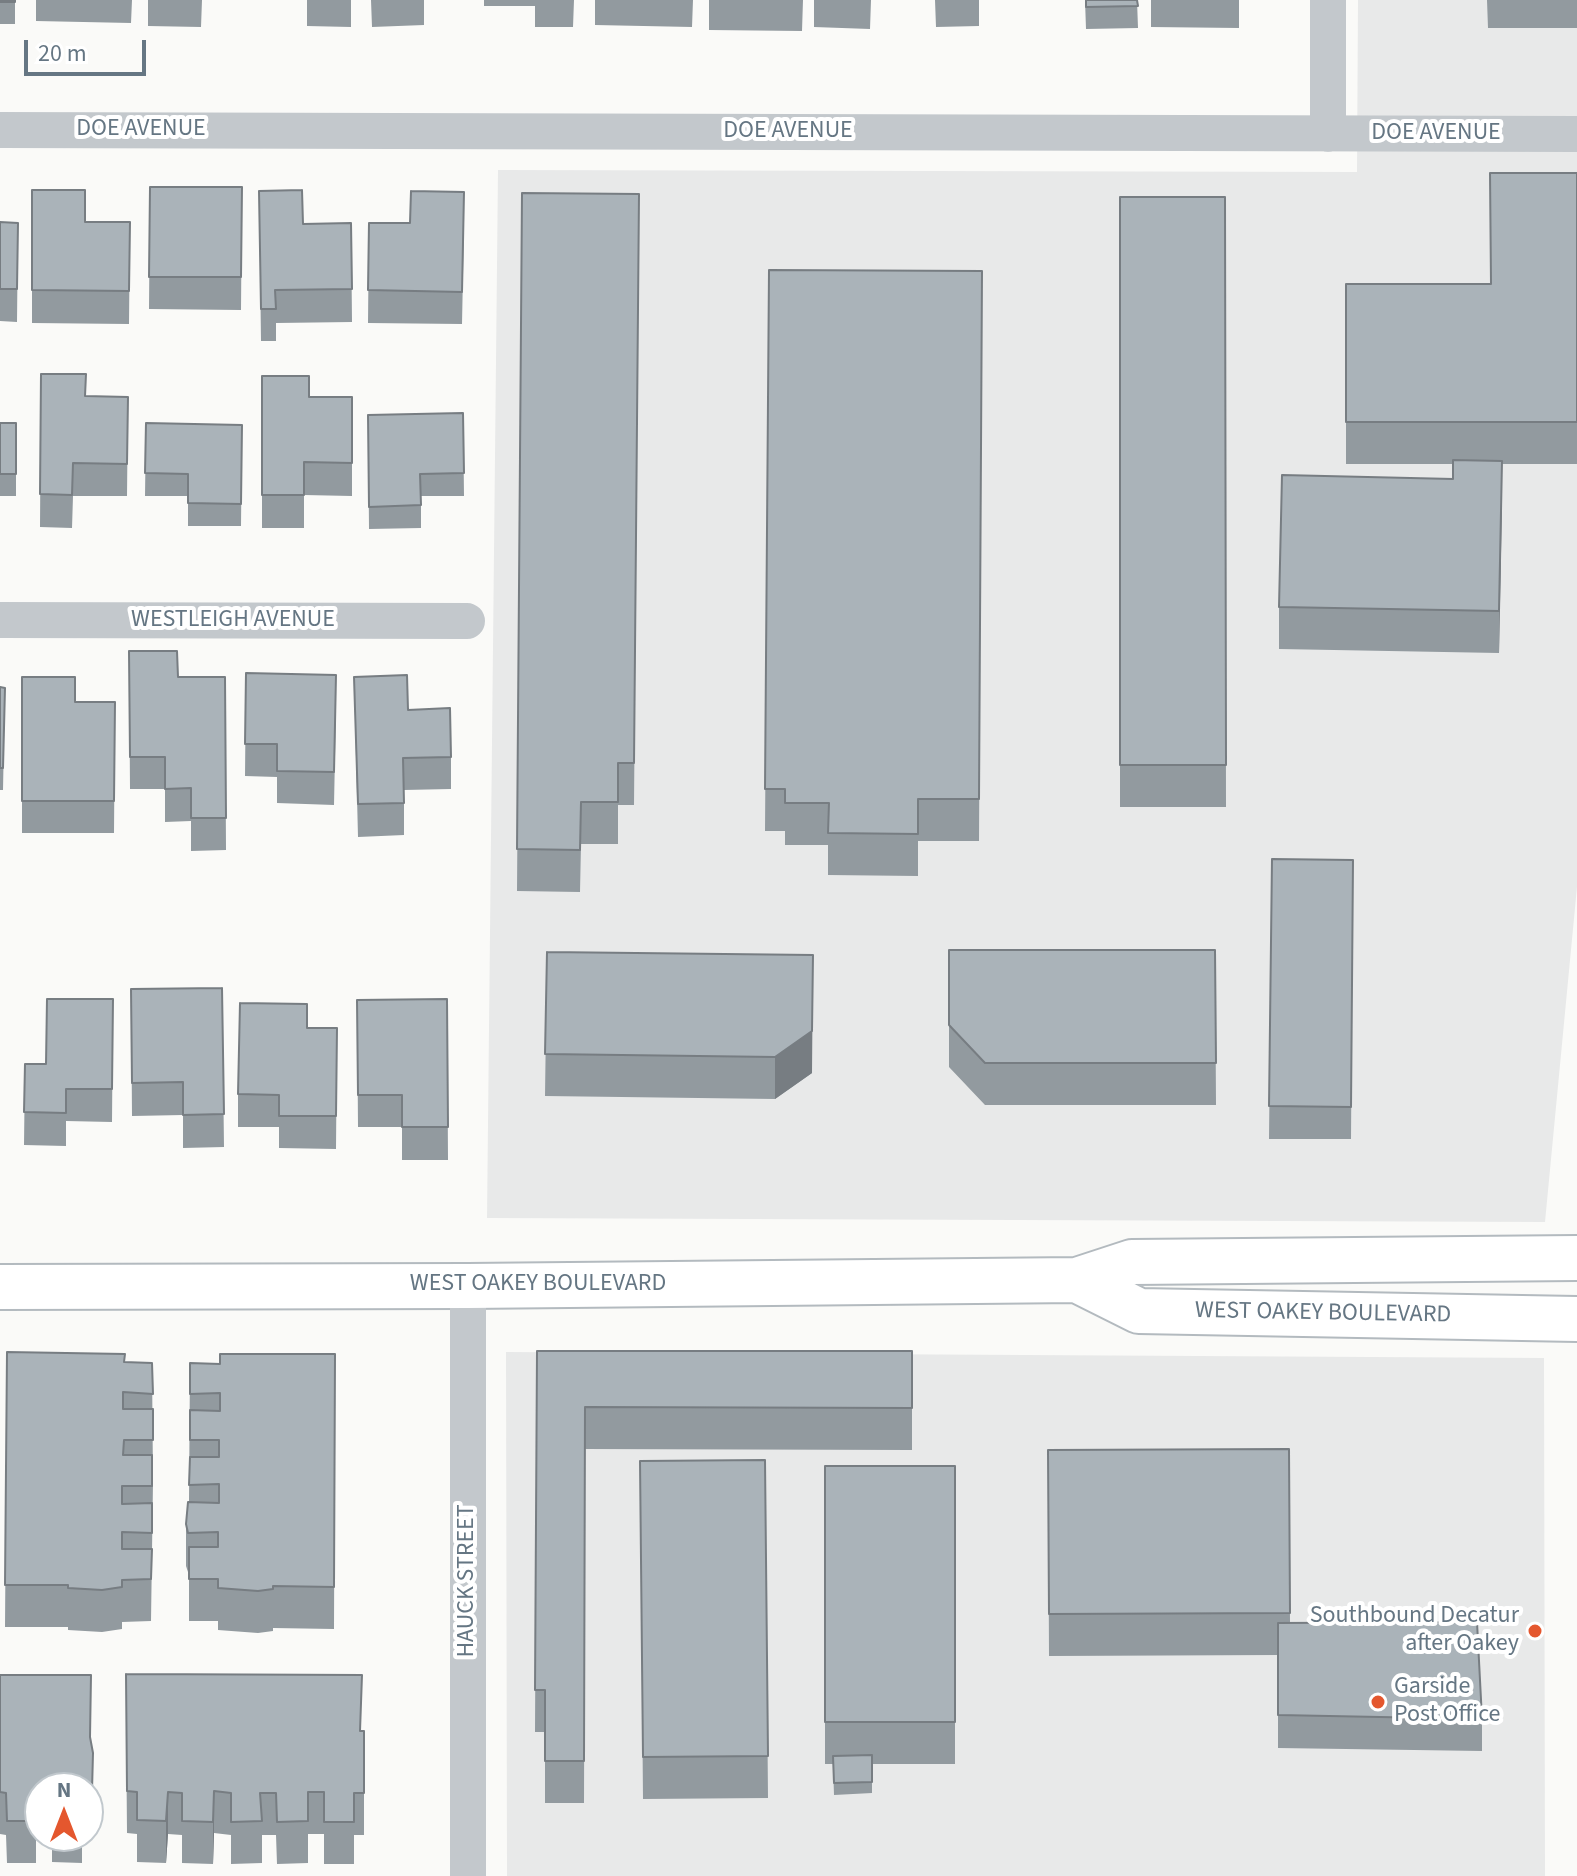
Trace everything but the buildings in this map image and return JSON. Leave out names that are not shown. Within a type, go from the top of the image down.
[{"type":"main road","name":"WEST OAKEY BOULEVARD","points":[[0,1287],[1077,1280],[1132,1262],[1577,1258]]},
{"type":"main road","name":"WEST OAKEY BOULEVARD","points":[[1077,1280],[1139,1311],[1577,1319]]},
{"type":"street","points":[[1328,0],[1328,134]]},
{"type":"street","name":"DOE AVENUE","points":[[0,130],[1577,134]]},
{"type":"street","name":"WESTLEIGH AVENUE","points":[[0,620],[467,621]]},
{"type":"street","name":"HAUCK STREET","points":[[468,1286],[468,1876]]},
{"type":"shaded area","points":[[1358,0],[1577,0],[1577,887],[1545,1222],[487,1218],[498,170],[1357,172]]},
{"type":"shaded area","points":[[506,1352],[1544,1358],[1545,1876],[507,1876]]},
{"type":"place","name":"Southbound Decatur after Oakey","points":[[1535,1631]]},
{"type":"place","name":"Garside Post Office","points":[[1378,1702]]}]
